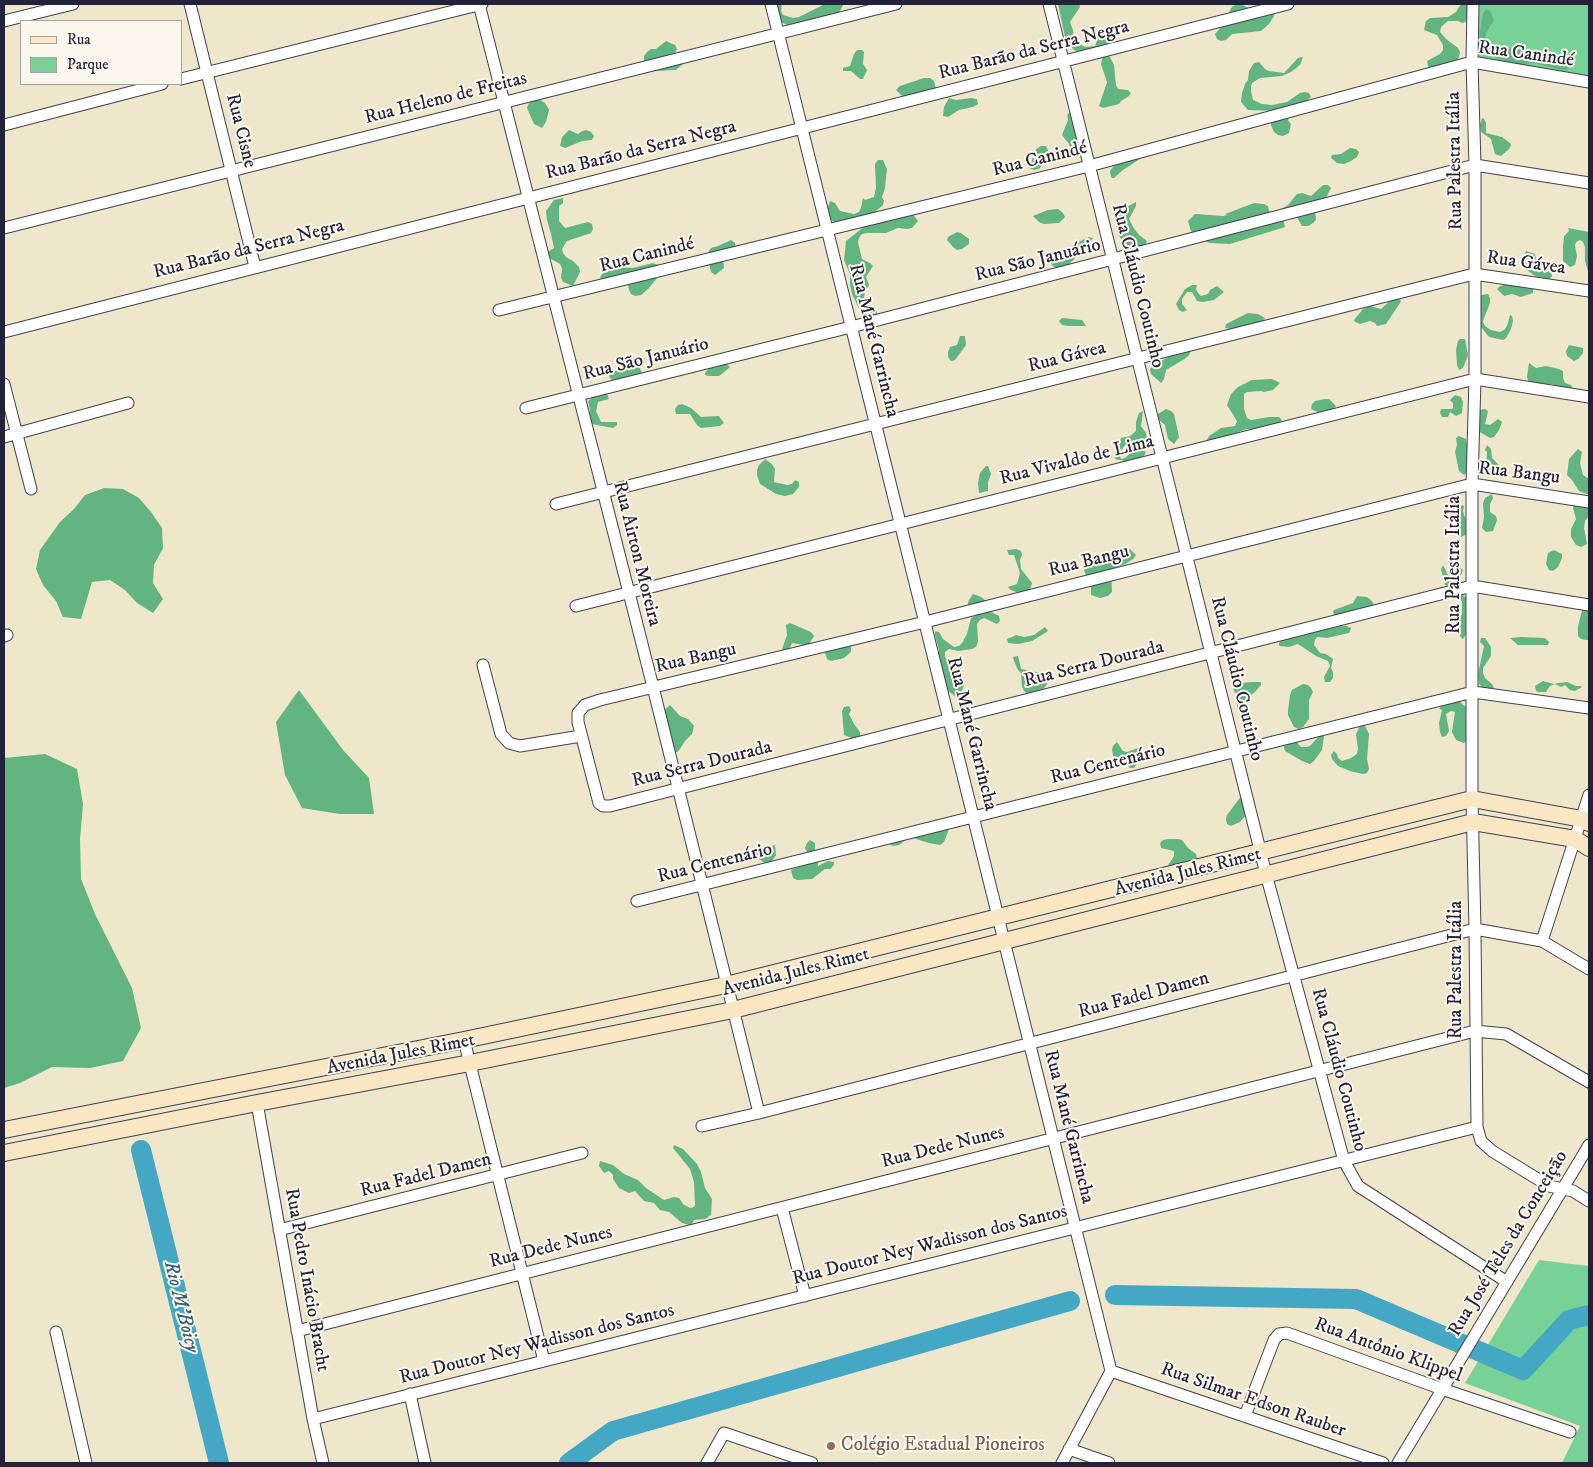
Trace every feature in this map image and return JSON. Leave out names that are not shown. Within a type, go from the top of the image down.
[{"type":"main road","name":"Avenida Jules Rimet","points":[[4,1130],[464,1040],[726,985],[1472,799],[1586,821]]},
{"type":"main road","name":"Avenida Jules Rimet","points":[[4,1154],[733,1010],[1473,822],[1575,840],[1589,848]]},
{"type":"street","points":[[4,21],[73,4]]},
{"type":"street","name":"Rua Cisne","points":[[190,4],[255,267]]},
{"type":"street","points":[[182,79],[480,4]]},
{"type":"street","name":"Rua Airton Moreira","points":[[480,4],[759,1113]]},
{"type":"street","name":"Rua Mané Garrincha","points":[[771,4],[1111,1371]]},
{"type":"street","name":"Rua Heleno de Freitas","points":[[4,228],[896,4]]},
{"type":"street","name":"Rua Cláudio Coutinho","points":[[1049,4],[1266,874],[1344,1161],[1358,1186],[1507,1282]]},
{"type":"street","name":"Rua Barão da Serra Negra","points":[[4,332],[1288,4]]},
{"type":"street","name":"Rua Palestra Itália","points":[[1473,4],[1475,379],[1472,484],[1472,799],[1477,1127]]},
{"type":"street","name":"Rua Canindé","points":[[499,310],[1090,166],[1472,62],[1589,82]]},
{"type":"street","points":[[4,125],[158,85]]},
{"type":"street","name":"Rua São Januário","points":[[526,408],[1113,260],[1475,165],[1589,183]]},
{"type":"street","name":"Rua Gávea","points":[[556,504],[1474,274],[1589,291]]},
{"type":"street","name":"Rua Vivaldo de Lima","points":[[576,606],[1475,379],[1589,397]]},
{"type":"street","points":[[4,384],[31,489]]},
{"type":"street","points":[[4,437],[128,403]]},
{"type":"street","name":"Rua Bangu","points":[[581,736],[578,713],[585,705],[600,700],[925,622],[1472,484],[1589,502]]},
{"type":"street","name":"Rua Serra Dourada","points":[[581,736],[598,803],[603,806],[610,806],[1472,586],[1589,605]]},
{"type":"street","points":[[483,665],[501,734],[509,743],[520,746],[581,736]]},
{"type":"street","name":"Rua Centenário","points":[[637,901],[1473,692],[1589,708]]},
{"type":"street","points":[[1542,941],[1575,840],[1586,821],[1589,795]]},
{"type":"street","name":"Rua Fadel Damen","points":[[702,1126],[1030,1044],[1475,929],[1542,941],[1589,969]]},
{"type":"street","name":"Rua Dede Nunes","points":[[297,1331],[1475,1031],[1506,1034],[1589,1082]]},
{"type":"street","points":[[464,1040],[544,1361]]},
{"type":"street","name":"Rua Pedro Inácio Bracht","points":[[257,1103],[313,1419],[323,1463]]},
{"type":"street","points":[[1477,1127],[1481,1141],[1492,1151],[1549,1186],[1573,1191],[1589,1201]]},
{"type":"street","name":"Rua Doutor Ney Wadisson dos Santos","points":[[313,1419],[1477,1127]]},
{"type":"street","name":"Rua José Teles da Conceição","points":[[1398,1463],[1589,1146]]},
{"type":"street","name":"Rua Fadel Damen","points":[[279,1230],[582,1154]]},
{"type":"street","points":[[782,1208],[805,1296]]},
{"type":"street","points":[[56,1332],[86,1463]]},
{"type":"street","name":"Rua Antônio Klippel","points":[[1245,1416],[1274,1340],[1279,1334],[1287,1333],[1442,1389],[1570,1432]]},
{"type":"street","points":[[1062,1463],[1111,1371]]},
{"type":"street","name":"Rua Silmar Edson Rauber","points":[[1111,1371],[1383,1463]]},
{"type":"street","points":[[410,1394],[425,1463]]},
{"type":"street","points":[[707,1463],[724,1433],[812,1463]]},
{"type":"street","points":[[1069,1449],[1109,1463]]},
{"type":"green space","points":[[770,4],[782,4],[781,11],[783,15],[793,18],[825,4],[843,5],[839,13],[800,25],[787,25],[783,23]]},
{"type":"green space","points":[[1058,4],[1079,4],[1080,7],[1070,22],[1074,39],[1077,42],[1085,47],[1095,46],[1101,28],[1106,28],[1113,39],[1109,47],[1085,57],[1073,49],[1065,37]]},
{"type":"green space","points":[[1240,4],[1249,8],[1275,12],[1274,16],[1261,31],[1232,34],[1226,40],[1221,41],[1217,39],[1215,34],[1225,23],[1231,8]]},
{"type":"green space","points":[[1461,4],[1472,4],[1470,21],[1462,23],[1448,21],[1441,27],[1440,32],[1458,48],[1460,52],[1459,57],[1456,62],[1431,69],[1427,61],[1440,54],[1443,50],[1443,45],[1437,35],[1424,30],[1426,21],[1430,18],[1448,17],[1456,12]]},
{"type":"green space","points":[[1476,4],[1589,4],[1589,77],[1476,59]]},
{"type":"green space","points":[[1486,9],[1490,11],[1494,20],[1486,33],[1485,43],[1481,42],[1479,38],[1483,13]]},
{"type":"green space","points":[[666,41],[675,45],[677,49],[673,57],[681,60],[683,64],[676,70],[657,71],[647,69],[644,56],[651,49],[656,49]]},
{"type":"green space","points":[[1495,45],[1554,58],[1569,67],[1566,71],[1533,63],[1513,66],[1496,58],[1491,51],[1492,46]]},
{"type":"green space","points":[[857,50],[864,52],[863,64],[867,70],[863,79],[860,79],[851,71],[843,71],[843,68],[850,66]]},
{"type":"green space","points":[[1105,55],[1110,57],[1114,65],[1118,89],[1128,90],[1131,93],[1119,104],[1103,108],[1099,106],[1107,82],[1101,64]]},
{"type":"green space","points":[[1303,57],[1300,65],[1291,72],[1282,76],[1260,78],[1252,83],[1251,86],[1253,100],[1262,104],[1272,105],[1287,102],[1300,93],[1309,93],[1311,97],[1288,120],[1291,124],[1289,133],[1283,136],[1278,135],[1274,132],[1271,125],[1271,120],[1276,111],[1248,110],[1241,102],[1249,71],[1254,63],[1259,62],[1269,71],[1284,73],[1298,58]]},
{"type":"green space","points":[[924,78],[930,78],[934,81],[936,89],[905,97],[896,90],[900,86]]},
{"type":"green space","points":[[537,98],[545,103],[549,110],[546,122],[542,128],[534,124],[527,108],[529,103]]},
{"type":"green space","points":[[949,98],[956,100],[977,99],[978,104],[959,110],[948,117],[943,116],[944,107]]},
{"type":"green space","points":[[1071,111],[1082,154],[1077,157],[1072,154],[1069,144],[1062,135],[1068,120],[1067,115]]},
{"type":"green space","points":[[1482,118],[1486,123],[1486,133],[1502,137],[1511,145],[1501,156],[1495,154],[1491,139],[1481,132]]},
{"type":"green space","points":[[569,130],[578,134],[586,130],[594,136],[592,140],[582,141],[565,148],[560,146],[562,137]]},
{"type":"green space","points":[[1046,146],[1048,150],[1049,155],[1047,159],[1039,169],[1029,168],[1036,149]]},
{"type":"green space","points":[[1350,148],[1356,149],[1359,152],[1357,157],[1351,161],[1344,164],[1337,163],[1331,158],[1332,155],[1341,154]]},
{"type":"green space","points":[[1143,157],[1112,178],[1110,171],[1117,162]]},
{"type":"green space","points":[[878,160],[883,160],[887,169],[882,197],[883,205],[869,217],[841,226],[831,220],[827,210],[830,201],[835,203],[840,211],[854,214],[859,212],[863,198],[865,200],[874,197],[876,188],[875,164]]},
{"type":"green space","points":[[1323,185],[1328,185],[1331,188],[1315,211],[1316,220],[1313,223],[1308,226],[1302,226],[1295,214],[1281,214],[1280,210],[1288,205],[1297,194],[1302,193],[1311,196]]},
{"type":"green space","points":[[563,198],[563,203],[559,206],[559,221],[565,228],[588,222],[592,224],[593,229],[591,233],[567,241],[562,249],[566,257],[579,267],[580,272],[573,286],[563,282],[560,264],[548,255],[549,251],[554,248],[546,211],[554,200]]},
{"type":"green space","points":[[1136,202],[1136,206],[1129,219],[1139,235],[1147,241],[1141,247],[1131,247],[1123,242],[1118,234],[1115,221],[1119,211]]},
{"type":"green space","points":[[1254,203],[1268,206],[1270,215],[1283,219],[1285,227],[1230,244],[1210,243],[1202,240],[1191,231],[1188,221],[1195,214],[1223,216]]},
{"type":"green space","points":[[1058,209],[1065,217],[1059,223],[1044,224],[1033,216],[1048,210]]},
{"type":"green space","points":[[912,213],[918,221],[912,228],[898,228],[886,233],[867,233],[862,234],[859,238],[858,242],[862,259],[873,266],[866,277],[869,285],[864,297],[869,305],[877,311],[877,315],[868,317],[860,311],[852,294],[850,274],[844,260],[846,241],[865,226]]},
{"type":"green space","points":[[1568,228],[1589,232],[1589,275],[1585,261],[1585,247],[1580,240],[1576,242],[1575,246],[1577,256],[1575,265],[1570,267],[1563,261],[1564,236],[1569,231]]},
{"type":"green space","points":[[957,232],[969,239],[969,244],[957,250],[947,240],[948,237]]},
{"type":"green space","points":[[1089,237],[1093,238],[1088,246],[1068,265],[1058,268],[1051,264],[1051,259],[1058,252],[1067,252],[1074,244]]},
{"type":"green space","points":[[731,240],[735,243],[735,248],[723,259],[724,268],[715,275],[711,272],[707,257],[709,251],[711,248]]},
{"type":"green space","points":[[1526,251],[1535,254],[1538,269],[1546,272],[1551,271],[1552,276],[1549,279],[1535,276],[1527,270],[1524,255]]},
{"type":"green space","points":[[653,263],[658,265],[661,273],[641,295],[635,296],[631,294],[628,285],[630,281],[603,281],[600,277],[603,273],[613,268],[633,268]]},
{"type":"green space","points":[[1515,283],[1533,288],[1533,293],[1521,297],[1512,294],[1504,296],[1497,289],[1500,286]]},
{"type":"green space","points":[[1192,285],[1197,285],[1196,289],[1201,296],[1208,294],[1210,290],[1217,286],[1224,292],[1214,300],[1203,302],[1197,301],[1192,292],[1187,292],[1182,299],[1182,304],[1187,310],[1183,312],[1179,310],[1176,304],[1185,289]]},
{"type":"green space","points":[[1488,294],[1490,303],[1483,322],[1485,326],[1500,332],[1507,326],[1510,315],[1512,316],[1511,329],[1503,340],[1489,337],[1481,327],[1481,295]]},
{"type":"green space","points":[[1398,297],[1401,301],[1386,324],[1377,326],[1370,321],[1360,324],[1355,322],[1354,320],[1363,309],[1370,306],[1381,309],[1393,298]]},
{"type":"green space","points":[[1248,313],[1258,314],[1265,318],[1262,322],[1235,330],[1225,328],[1226,324]]},
{"type":"green space","points":[[1062,318],[1082,320],[1086,326],[1062,325],[1059,321]]},
{"type":"green space","points":[[960,336],[965,336],[966,345],[955,360],[951,361],[948,357],[948,352],[950,347],[957,345]]},
{"type":"green space","points":[[1460,339],[1465,339],[1468,355],[1463,368],[1459,370],[1456,350]]},
{"type":"green space","points":[[1569,345],[1583,348],[1583,353],[1574,361],[1567,356],[1566,351]]},
{"type":"green space","points":[[1188,347],[1191,351],[1189,355],[1166,370],[1161,383],[1151,374],[1150,369],[1153,365]]},
{"type":"green space","points":[[634,362],[639,365],[642,374],[613,381],[610,378],[609,375],[613,371],[619,371],[629,363]]},
{"type":"green space","points":[[1529,363],[1536,368],[1546,366],[1563,371],[1565,383],[1571,385],[1573,389],[1569,391],[1560,389],[1552,384],[1536,385],[1529,383],[1527,377]]},
{"type":"green space","points":[[727,364],[730,367],[719,376],[705,375],[710,367]]},
{"type":"green space","points":[[1272,379],[1280,383],[1273,390],[1247,392],[1244,394],[1244,409],[1247,418],[1251,420],[1279,417],[1282,420],[1279,424],[1257,430],[1247,429],[1210,442],[1207,440],[1209,436],[1221,428],[1235,426],[1237,421],[1227,405],[1231,394],[1238,387],[1252,380]]},
{"type":"green space","points":[[605,393],[609,399],[598,402],[596,411],[601,422],[617,422],[617,425],[613,428],[592,424],[588,419],[590,411],[588,401],[596,395]]},
{"type":"green space","points":[[1455,395],[1461,397],[1463,402],[1462,413],[1456,416],[1450,412],[1448,417],[1442,417],[1441,409],[1453,408],[1453,403],[1450,400]]},
{"type":"green space","points":[[1329,399],[1336,406],[1329,412],[1320,413],[1311,409],[1315,401]]},
{"type":"green space","points":[[682,404],[691,408],[701,417],[719,416],[724,423],[720,426],[701,428],[690,414],[676,414],[675,409],[678,405]]},
{"type":"green space","points":[[1166,409],[1174,414],[1179,437],[1174,444],[1168,439],[1165,425],[1158,419],[1158,414]]},
{"type":"green space","points":[[1485,409],[1488,411],[1485,424],[1490,425],[1498,419],[1502,422],[1494,437],[1490,438],[1478,431],[1479,413],[1480,410]]},
{"type":"green space","points":[[1143,411],[1141,426],[1146,433],[1148,447],[1124,446],[1119,454],[1121,459],[1132,452],[1142,450],[1146,452],[1144,456],[1135,460],[1115,459],[1114,454],[1121,438],[1130,436],[1136,431],[1139,413]]},
{"type":"green space","points":[[1459,436],[1466,439],[1467,444],[1469,467],[1468,472],[1464,475],[1459,471],[1455,452],[1456,438]]},
{"type":"green space","points":[[1487,445],[1491,449],[1492,458],[1499,465],[1494,472],[1488,471],[1486,467],[1487,452],[1485,450]]},
{"type":"green space","points":[[1578,449],[1582,452],[1580,463],[1583,475],[1589,479],[1589,495],[1579,491],[1567,475],[1569,459]]},
{"type":"green space","points":[[765,459],[775,469],[774,482],[787,485],[792,484],[795,480],[799,482],[799,487],[793,494],[785,496],[776,494],[760,484],[757,470]]},
{"type":"green space","points":[[988,466],[991,474],[988,482],[988,491],[979,493],[980,473]]},
{"type":"green space","points":[[104,488],[123,489],[139,498],[162,528],[163,548],[154,565],[153,583],[163,599],[153,613],[137,603],[125,590],[110,580],[92,582],[81,619],[63,617],[56,601],[43,585],[36,569],[40,550],[60,522],[85,495]]},
{"type":"green space","points":[[1492,494],[1490,512],[1496,516],[1497,520],[1493,531],[1486,532],[1482,528],[1484,517],[1483,503],[1485,498]]},
{"type":"green space","points":[[1575,504],[1589,506],[1589,516],[1585,521],[1584,528],[1587,544],[1581,547],[1576,545],[1571,537],[1571,529],[1576,519],[1573,508]]},
{"type":"green space","points":[[1460,505],[1464,506],[1463,511],[1468,527],[1467,534],[1461,537],[1456,533],[1460,524],[1461,513],[1458,509]]},
{"type":"green space","points":[[1016,549],[1021,551],[1022,555],[1020,560],[1021,569],[1032,583],[1028,591],[1019,593],[1008,587],[1017,584],[1020,573],[1014,555],[1009,555],[1007,550]]},
{"type":"green space","points":[[1130,549],[1136,555],[1133,559],[1111,570],[1112,592],[1108,596],[1100,598],[1091,595],[1091,581],[1087,578],[1084,570],[1089,561],[1093,558],[1118,557]]},
{"type":"green space","points":[[1554,550],[1562,554],[1562,558],[1558,567],[1553,571],[1549,570],[1546,564],[1548,553]]},
{"type":"green space","points":[[1443,565],[1448,575],[1459,567],[1463,570],[1460,579],[1452,586],[1445,585],[1441,569]]},
{"type":"green space","points":[[973,594],[985,600],[991,612],[999,616],[1000,621],[997,624],[984,618],[980,620],[977,624],[978,642],[976,647],[958,651],[949,649],[945,652],[945,657],[962,675],[965,683],[960,696],[955,696],[947,690],[938,673],[939,650],[935,631],[939,632],[943,639],[954,647],[959,646],[967,634],[971,618],[979,614],[968,606],[968,602]]},
{"type":"green space","points":[[1461,594],[1467,598],[1467,633],[1463,639],[1460,636],[1456,619],[1456,613],[1457,615],[1462,615],[1462,601],[1455,598],[1455,596]]},
{"type":"green space","points":[[1357,596],[1367,597],[1375,606],[1336,616],[1334,614],[1334,610],[1353,603]]},
{"type":"green space","points":[[1583,607],[1589,612],[1589,640],[1581,639],[1578,636],[1578,626]]},
{"type":"green space","points":[[790,623],[811,632],[814,636],[809,644],[792,643],[789,650],[784,653],[782,649],[787,635],[786,625]]},
{"type":"green space","points":[[1341,626],[1351,628],[1349,633],[1327,638],[1317,637],[1314,645],[1320,653],[1326,654],[1333,659],[1331,668],[1333,678],[1330,682],[1325,682],[1324,677],[1330,666],[1328,661],[1316,656],[1298,644],[1289,647],[1279,646],[1282,640],[1322,628]]},
{"type":"green space","points":[[1045,627],[1048,631],[1032,641],[1018,644],[1008,643],[1007,639],[1016,635],[1024,637],[1034,635]]},
{"type":"green space","points":[[1481,638],[1485,638],[1491,647],[1491,656],[1483,668],[1485,678],[1494,688],[1490,691],[1479,684],[1478,674],[1484,646],[1480,642]]},
{"type":"green space","points":[[1510,638],[1545,638],[1549,642],[1548,645],[1518,645]]},
{"type":"green space","points":[[848,645],[851,647],[851,652],[844,658],[831,661],[827,659],[824,650]]},
{"type":"green space","points":[[1018,656],[1021,669],[1045,672],[1049,675],[1047,684],[1041,692],[1028,694],[1024,691],[1021,673],[1013,657]]},
{"type":"green space","points":[[1543,681],[1554,684],[1567,682],[1582,687],[1575,691],[1570,690],[1565,685],[1561,687],[1555,684],[1550,686],[1546,692],[1536,691],[1535,686]]},
{"type":"green space","points":[[1261,682],[1261,685],[1248,697],[1243,710],[1238,711],[1238,697],[1233,689],[1242,683]]},
{"type":"green space","points":[[1303,684],[1308,685],[1313,692],[1309,700],[1309,719],[1299,729],[1294,727],[1288,715],[1288,710],[1292,690]]},
{"type":"green space","points":[[299,690],[343,750],[369,778],[374,814],[340,814],[302,808],[285,775],[276,722]]},
{"type":"green space","points":[[1455,701],[1460,702],[1467,708],[1467,740],[1464,743],[1456,740],[1452,732],[1455,712],[1451,711],[1446,714],[1449,731],[1446,736],[1442,737],[1440,732],[1439,723],[1442,710],[1439,709],[1442,705]]},
{"type":"green space","points":[[670,705],[680,716],[688,719],[694,726],[692,734],[677,752],[673,753],[671,734],[663,711]]},
{"type":"green space","points":[[849,706],[851,710],[849,714],[860,732],[857,740],[844,735],[842,711],[844,707]]},
{"type":"green space","points":[[1360,726],[1365,726],[1369,734],[1367,759],[1369,769],[1367,773],[1363,774],[1338,766],[1331,755],[1334,751],[1342,761],[1357,754],[1356,734]]},
{"type":"green space","points":[[1320,735],[1324,736],[1322,750],[1310,764],[1285,751],[1284,747],[1289,738],[1294,739],[1301,747],[1307,747]]},
{"type":"green space","points":[[1117,742],[1123,751],[1127,752],[1138,748],[1141,752],[1142,757],[1134,768],[1130,768],[1124,762],[1114,759],[1112,750]]},
{"type":"green space","points":[[45,754],[77,769],[83,804],[80,839],[81,879],[95,914],[132,988],[141,1028],[123,1061],[90,1068],[52,1067],[20,1083],[4,1088],[4,758]]},
{"type":"green space","points":[[1242,795],[1248,813],[1240,822],[1231,826],[1227,824],[1227,815]]},
{"type":"green space","points":[[939,819],[949,829],[944,842],[940,845],[910,837],[899,845],[893,846],[889,844],[888,840]]},
{"type":"green space","points":[[1168,839],[1182,840],[1196,854],[1198,862],[1167,870],[1174,856],[1174,851],[1161,848],[1160,843]]},
{"type":"green space","points":[[810,840],[815,843],[815,855],[818,866],[828,861],[834,862],[834,865],[812,879],[797,880],[793,878],[791,870],[806,864],[809,856],[805,848]]},
{"type":"green space","points":[[775,845],[776,855],[772,861],[765,863],[759,859],[756,854],[759,850]]},
{"type":"green space","points":[[674,1145],[683,1149],[697,1164],[705,1188],[712,1199],[711,1215],[705,1219],[694,1220],[689,1225],[682,1223],[669,1212],[660,1210],[654,1203],[644,1201],[635,1191],[629,1193],[619,1188],[613,1179],[613,1175],[609,1171],[604,1173],[599,1166],[600,1161],[613,1165],[624,1174],[638,1180],[664,1200],[674,1197],[679,1198],[683,1204],[690,1208],[694,1207],[694,1182],[690,1169],[673,1148]]},
{"type":"green space","points":[[1539,1260],[1589,1266],[1589,1463],[1562,1463],[1580,1426],[1465,1383]]},
{"type":"waterway","name":"Rio M'Boicy","points":[[141,1150],[219,1463]]},
{"type":"waterway","points":[[1115,1295],[1356,1299],[1523,1370],[1569,1320],[1589,1315]]},
{"type":"waterway","points":[[569,1463],[613,1431],[1070,1301]]},
{"type":"place","name":"Colégio Estadual Pioneiros","points":[[831,1446]]}]
